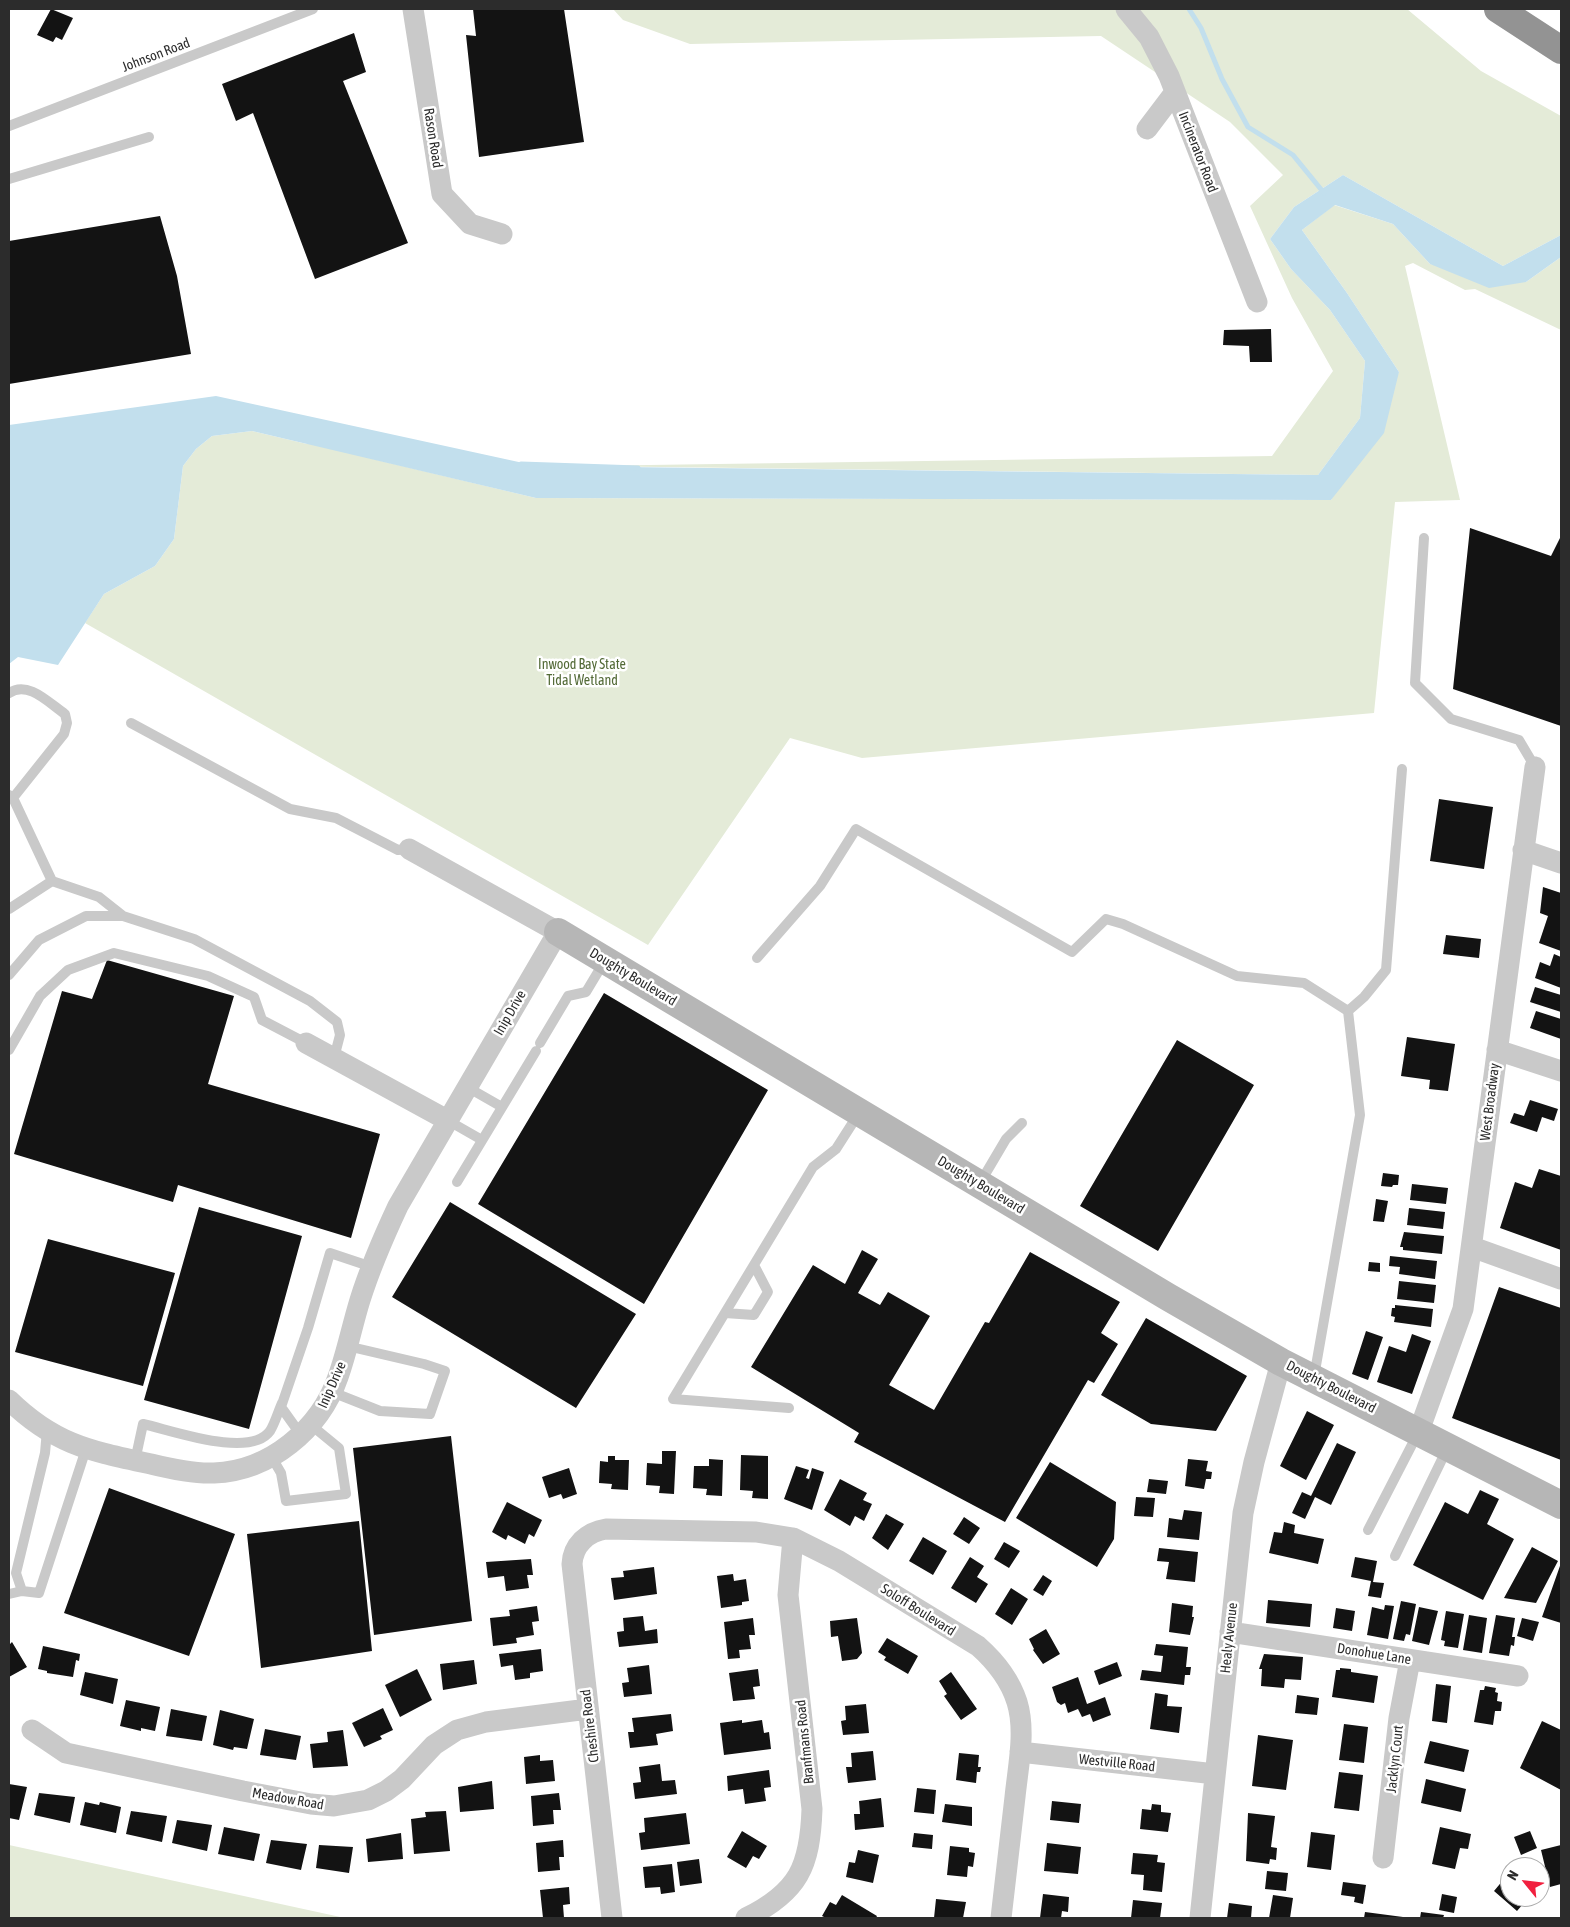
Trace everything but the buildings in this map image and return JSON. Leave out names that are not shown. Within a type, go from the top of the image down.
[{"type":"highway","points":[[1498,9],[1561,50]]},
{"type":"main road","name":"Doughty Boulevard","points":[[558,932],[1281,1362],[1561,1505]]},
{"type":"street","name":"Rason Road","points":[[413,9],[442,194],[470,224],[502,234]]},
{"type":"street","name":"Incinerator Road","points":[[1131,15],[1157,52],[1175,92],[1257,302]]},
{"type":"street","points":[[1147,129],[1175,92]]},
{"type":"street","name":"West Broadway","points":[[1419,1431],[1459,1324],[1472,1247],[1536,767]]},
{"type":"street","name":"Doughty Boulevard","points":[[409,849],[558,932]]},
{"type":"street","points":[[1524,850],[1561,863]]},
{"type":"street","name":"Inip Drive","points":[[9,1400],[65,1442],[135,1461],[193,1472],[229,1472],[256,1464],[292,1444],[306,1430],[332,1392],[372,1267],[398,1206],[558,932]]},
{"type":"street","points":[[306,1043],[447,1120]]},
{"type":"street","points":[[1497,1050],[1561,1071]]},
{"type":"street","points":[[1472,1247],[1561,1279]]},
{"type":"street","name":"Healy Avenue","points":[[1200,1918],[1243,1513],[1254,1462],[1281,1362]]},
{"type":"street","name":"Soloff Boulevard","points":[[584,1538],[597,1530],[606,1529],[756,1532],[793,1538],[839,1560],[978,1646],[990,1657],[1007,1679],[1020,1717],[1020,1752],[1001,1918]]},
{"type":"street","name":"Cheshire Road","points":[[584,1538],[572,1554],[572,1564],[612,1918]]},
{"type":"street","name":"Branfmans Road","points":[[746,1918],[768,1908],[792,1886],[805,1862],[811,1840],[812,1809],[788,1595],[793,1538]]},
{"type":"street","name":"Donohue Lane","points":[[1230,1632],[1518,1676]]},
{"type":"street","name":"Jacklyn Court","points":[[1383,1858],[1400,1718],[1410,1660]]},
{"type":"street","name":"Meadow Road","points":[[32,1730],[66,1754],[243,1791],[334,1806],[368,1800],[386,1791],[402,1779],[434,1744],[458,1730],[486,1722],[588,1710]]},
{"type":"street","name":"Westville Road","points":[[1020,1752],[1215,1774]]},
{"type":"lane","name":"Johnson Road","points":[[9,126],[313,9]]},
{"type":"lane","points":[[9,179],[149,137]]},
{"type":"lane","points":[[1424,538],[1414,684],[1451,719],[1519,740],[1536,767]]},
{"type":"lane","points":[[9,693],[14,690],[29,689],[65,714],[67,724],[64,734],[11,796],[52,881],[99,897],[123,916]]},
{"type":"lane","points":[[131,723],[290,809],[336,818],[398,850],[409,849]]},
{"type":"lane","points":[[1348,1010],[1364,997],[1386,970],[1402,769]]},
{"type":"lane","points":[[757,958],[820,886],[856,829],[1072,952],[1106,919],[1123,924],[1237,976],[1304,983],[1348,1010]]},
{"type":"lane","points":[[9,908],[52,881]]},
{"type":"lane","points":[[9,975],[39,940],[86,916],[123,916],[194,939],[310,1001],[337,1022],[340,1035],[334,1058]]},
{"type":"lane","points":[[9,1050],[40,996],[68,970],[114,953],[208,976],[254,997],[262,1020],[306,1043]]},
{"type":"lane","points":[[457,1182],[568,996],[586,992],[605,960]]},
{"type":"lane","points":[[1314,1378],[1360,1115],[1348,1010]]},
{"type":"lane","points":[[467,1087],[502,1107]]},
{"type":"lane","points":[[789,1408],[673,1399],[813,1167],[836,1149],[859,1112]]},
{"type":"lane","points":[[447,1120],[482,1140]]},
{"type":"lane","points":[[979,1184],[1006,1139],[1022,1123]]},
{"type":"lane","points":[[271,1456],[281,1473],[286,1501],[346,1494],[339,1448],[306,1430],[281,1407],[308,1328],[330,1253],[372,1267]]},
{"type":"lane","points":[[725,1313],[754,1315],[768,1292],[754,1266]]},
{"type":"lane","points":[[332,1392],[380,1412],[430,1414],[445,1371],[424,1364],[347,1346]]},
{"type":"lane","points":[[135,1461],[143,1424],[220,1442],[239,1444],[259,1441],[270,1432],[284,1399]]},
{"type":"lane","points":[[22,1591],[16,1573],[45,1453],[47,1430]]},
{"type":"lane","points":[[1368,1530],[1419,1431]]},
{"type":"lane","points":[[1395,1556],[1448,1446]]},
{"type":"lane","points":[[9,1594],[22,1591],[39,1593],[86,1449]]},
{"type":"green space","points":[[613,9],[1407,9],[1481,71],[1561,116],[1561,235],[1503,266],[1343,175],[1294,207],[1270,239],[1291,269],[1330,310],[1365,361],[1360,418],[1318,475],[579,466],[1272,456],[1333,371],[1292,298],[1250,206],[1283,175],[1230,122],[1101,36],[690,44],[623,20]]},
{"type":"green space","name":"Inwood Bay State Tidal Wetland","points":[[1334,205],[1393,224],[1430,264],[1526,282],[1561,257],[1561,330],[1475,289],[1465,290],[1413,263],[1405,266],[1460,500],[1395,502],[1374,713],[862,758],[790,738],[648,945],[85,623],[104,594],[155,566],[174,539],[183,466],[196,449],[212,436],[252,431],[307,444],[309,441],[377,460],[536,498],[1331,500],[1399,372],[1347,293],[1302,230]]},
{"type":"green space","points":[[9,1845],[345,1918],[9,1918]]},
{"type":"water","points":[[1343,175],[1503,266],[1561,235],[1561,257],[1526,282],[1489,288],[1430,264],[1393,224],[1335,205],[1302,230],[1347,293],[1399,372],[1384,433],[1331,500],[536,498],[252,431],[212,436],[196,449],[183,466],[174,539],[155,566],[104,594],[58,665],[18,657],[9,664],[9,425],[216,396],[537,466],[1318,475],[1360,418],[1365,361],[1330,310],[1291,269],[1270,239],[1294,207]]},
{"type":"waterway","points":[[1189,9],[1201,28],[1222,79],[1248,127],[1293,155],[1324,193]]},
{"type":"waterway","points":[[521,464],[638,468]]}]
